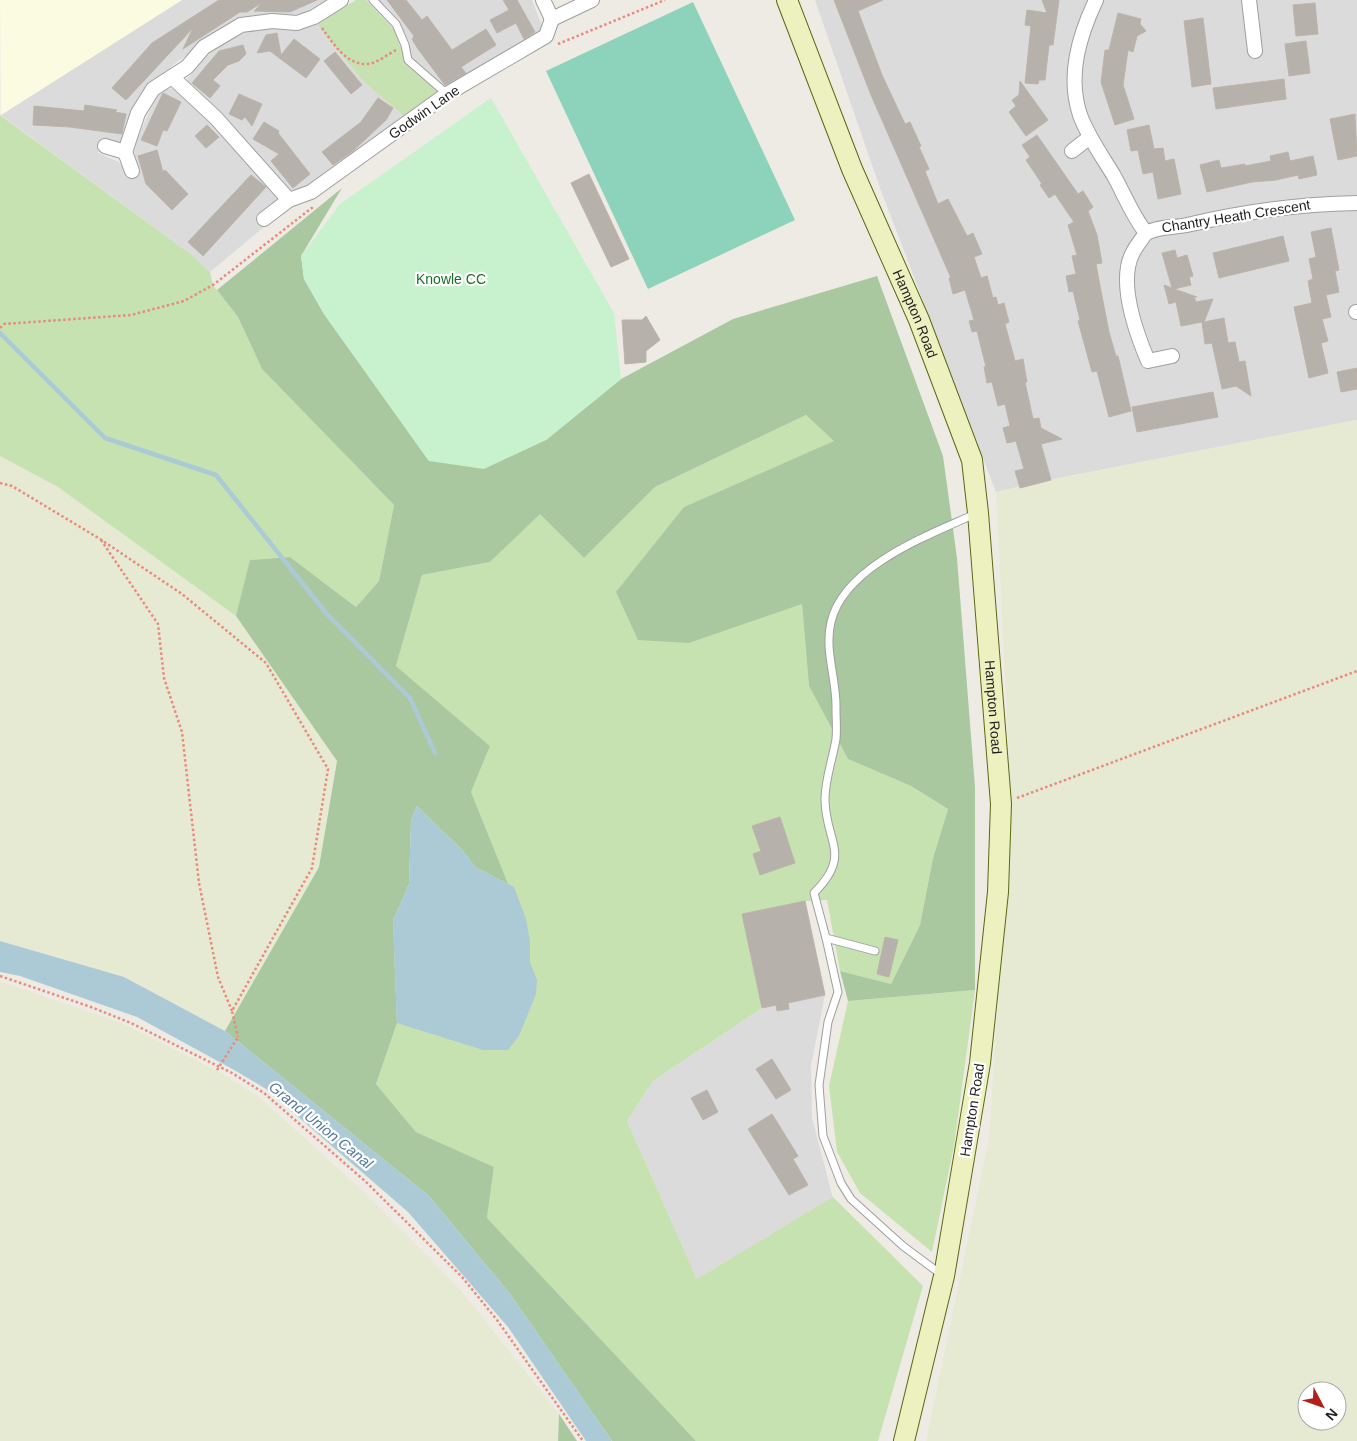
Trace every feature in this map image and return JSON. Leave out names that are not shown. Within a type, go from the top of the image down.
[{"type":"street","points":[[132,171],[125,152],[138,113],[153,89],[173,78],[187,67],[204,47],[241,25],[272,21],[297,23],[314,18],[341,0]]},
{"type":"street","points":[[544,0],[552,19],[592,0]]},
{"type":"street","name":"Hampton Road","points":[[787,0],[852,169],[919,320],[972,460],[978,513],[1001,804],[996,911],[980,1062],[944,1276],[904,1441]]},
{"type":"street","name":"Chantry Heath Crescent","points":[[1096,0],[1085,24],[1076,56],[1075,82],[1080,115],[1090,137],[1115,178],[1133,216],[1146,233]]},
{"type":"street","points":[[1249,0],[1255,51]]},
{"type":"street","name":"Godwin Lane","points":[[264,220],[289,200],[311,192],[447,94],[546,36],[552,19]]},
{"type":"street","points":[[173,78],[216,118],[289,200]]},
{"type":"street","points":[[1072,151],[1090,137]]},
{"type":"street","points":[[104,146],[125,152]]},
{"type":"street","name":"Chantry Heath Crescent","points":[[1172,356],[1148,361],[1133,325],[1127,267],[1133,250],[1146,233],[1156,228],[1181,226],[1242,212],[1302,204],[1357,203]]},
{"type":"lane","points":[[373,0],[396,24],[405,45],[408,60],[447,94]]},
{"type":"lane","points":[[944,1276],[904,1246],[851,1199],[841,1183],[823,1136],[820,1085],[828,1022],[838,992],[814,893],[825,882],[834,868],[835,842],[830,830],[825,798],[836,737],[836,695],[828,648],[830,622],[837,605],[851,586],[892,552],[978,513]]},
{"type":"lane","points":[[826,938],[875,951]]},
{"type":"path","points":[[314,18],[341,53],[355,62],[369,65],[405,45]]},
{"type":"path","points":[[0,328],[4,324]]},
{"type":"path","points":[[0,483],[12,486],[100,539],[182,594],[266,663],[328,769],[312,868],[232,1011]]},
{"type":"path","points":[[100,539],[158,624],[164,678],[182,732],[199,883],[218,977],[232,1011],[238,1037],[217,1070]]},
{"type":"path","points":[[1001,804],[1357,671]]},
{"type":"path","points":[[0,976],[91,1006],[131,1023],[232,1073],[264,1093],[365,1181],[462,1277],[509,1336],[582,1441]]},
{"type":"shaded area","points":[[0,0],[182,0],[1,115]]},
{"type":"shaded area","points":[[182,0],[326,0],[307,12],[292,15],[248,17],[230,22],[173,65],[163,76],[126,138],[120,142],[102,141],[98,153],[119,162],[128,177],[136,173],[134,146],[158,92],[166,88],[178,90],[216,46],[252,30],[266,27],[303,29],[317,24],[362,80],[407,119],[313,186],[210,272],[192,255],[1,115]]},
{"type":"shaded area","points":[[366,0],[532,0],[544,31],[443,93],[406,66],[395,31]]},
{"type":"shaded area","points":[[815,0],[1357,0],[1357,420],[996,492],[880,188]]},
{"type":"shaded area","points":[[1357,420],[1357,1441],[926,1441],[989,1138],[1011,801],[996,492]]},
{"type":"shaded area","points":[[0,456],[58,487],[236,616],[337,761],[319,867],[225,1031],[124,977],[0,941]]},
{"type":"shaded area","points":[[0,981],[122,1023],[216,1070],[259,1097],[361,1189],[461,1290],[559,1414],[558,1441],[0,1441]]},
{"type":"shaded area","points":[[825,995],[811,1066],[812,1118],[833,1198],[697,1279],[627,1121],[653,1081],[762,1008],[776,1005],[777,1011],[788,1009],[788,1003]]},
{"type":"green space","points":[[356,0],[366,0],[395,31],[407,66],[443,93],[407,119],[362,80],[317,24]]},
{"type":"green space","points":[[693,2],[795,220],[648,289],[546,71]]},
{"type":"green space","name":"Knowle CC","points":[[491,98],[614,313],[621,379],[546,440],[484,469],[429,461],[324,314],[304,279],[301,256],[340,204]]},
{"type":"green space","points":[[0,115],[192,255],[210,272],[213,285],[238,317],[262,369],[394,505],[379,581],[356,607],[290,557],[251,560],[236,616],[58,487],[0,456]]},
{"type":"green space","points":[[342,188],[301,256],[304,279],[324,314],[429,461],[546,440],[621,379],[733,319],[877,276],[943,456],[957,558],[975,787],[975,990],[848,1001],[840,971],[891,984],[920,925],[933,858],[948,809],[911,786],[848,759],[809,686],[802,604],[689,643],[638,640],[616,592],[684,507],[834,441],[806,415],[655,487],[584,558],[540,514],[490,562],[422,575],[396,666],[490,746],[471,792],[508,884],[475,867],[462,850],[417,806],[411,821],[409,884],[393,921],[397,1023],[376,1084],[416,1132],[494,1167],[487,1218],[696,1441],[612,1441],[510,1294],[429,1196],[225,1031],[319,867],[337,761],[236,616],[250,560],[290,557],[356,607],[379,581],[394,505],[262,369],[238,317],[217,290]]},
{"type":"green space","points":[[806,415],[835,441],[684,507],[772,613],[802,604],[809,686],[848,759],[911,786],[948,809],[933,858],[920,925],[891,984],[840,971],[827,900],[805,901],[742,914],[762,1008],[653,1081],[627,1121],[697,1279],[833,1197],[923,1286],[878,1441],[696,1441],[487,1218],[494,1167],[416,1132],[376,1084],[397,1023],[393,921],[507,883],[471,792],[490,746],[396,666],[422,575],[490,562],[540,513],[584,558],[655,487]]},
{"type":"green space","points":[[975,990],[954,1146],[932,1252],[860,1193],[837,1152],[829,1086],[848,1001]]},
{"type":"green space","points":[[559,1414],[577,1441],[558,1441]]},
{"type":"water","points":[[417,806],[462,850],[475,867],[514,887],[526,919],[530,941],[530,962],[537,980],[536,994],[519,1036],[508,1050],[483,1050],[397,1023],[393,921],[409,884],[411,821]]},
{"type":"water","name":"Grand Union Canal","points":[[0,941],[124,977],[225,1031],[429,1196],[510,1294],[612,1441],[586,1441],[508,1327],[408,1212],[266,1089],[137,1017],[20,976],[0,972]]},
{"type":"building","points":[[219,0],[317,0],[290,12],[254,11],[263,2],[247,12],[240,12],[183,49],[193,28],[126,100],[112,88],[152,43]]},
{"type":"building","points":[[387,0],[406,0],[422,20],[427,16],[452,50],[486,29],[496,45],[461,67],[466,73],[445,85],[418,49],[412,39],[414,36]]},
{"type":"building","points":[[503,0],[517,0],[535,32],[524,39],[516,23],[497,33],[490,20],[509,10]]},
{"type":"building","points":[[834,0],[883,0],[858,11],[882,75],[905,124],[910,122],[921,146],[919,147],[929,169],[925,171],[938,204],[948,199],[967,236],[973,233],[982,254],[974,257],[981,278],[987,276],[993,298],[996,297],[998,305],[1004,303],[1009,322],[1005,324],[1015,361],[1023,359],[1027,382],[1025,382],[1033,419],[1039,418],[1041,428],[1062,439],[1041,444],[1051,480],[1020,488],[1015,471],[1024,469],[1016,441],[1007,443],[1003,428],[1010,426],[1005,404],[998,406],[992,382],[987,383],[984,367],[986,367],[977,331],[972,332],[969,321],[974,320],[965,290],[953,294],[949,278],[951,278],[871,95]]},
{"type":"building","points":[[1042,0],[1059,0],[1053,45],[1049,45],[1045,80],[1039,80],[1038,84],[1025,83],[1031,26],[1025,25],[1027,10],[1047,13]]},
{"type":"building","points":[[1315,3],[1318,34],[1296,36],[1293,5]]},
{"type":"building","points":[[1118,13],[1141,19],[1140,24],[1146,31],[1137,36],[1133,52],[1128,50],[1123,85],[1134,119],[1115,125],[1101,82],[1105,50],[1109,50]]},
{"type":"building","points":[[1203,18],[1211,84],[1192,87],[1184,21]]},
{"type":"building","points":[[277,33],[281,55],[294,39],[320,59],[306,78],[270,51],[257,53],[266,35]]},
{"type":"building","points":[[1306,41],[1310,73],[1289,76],[1285,44]]},
{"type":"building","points":[[243,45],[246,54],[239,61],[228,65],[213,80],[220,86],[210,98],[192,83],[219,51]]},
{"type":"building","points":[[335,52],[362,85],[351,94],[324,61]]},
{"type":"building","points":[[1284,79],[1286,99],[1216,109],[1213,88]]},
{"type":"building","points":[[1020,81],[1048,120],[1026,136],[1009,112],[1016,106],[1012,100],[1019,95]]},
{"type":"building","points":[[163,93],[181,102],[167,131],[163,130],[157,146],[141,140]]},
{"type":"building","points":[[239,94],[262,104],[252,126],[245,117],[242,120],[229,114]]},
{"type":"building","points":[[378,98],[393,108],[386,120],[353,151],[333,165],[322,152],[361,122]]},
{"type":"building","points":[[85,105],[117,110],[115,112],[126,114],[122,134],[70,127],[33,125],[34,106],[84,111]]},
{"type":"building","points":[[1355,114],[1357,156],[1338,160],[1330,119]]},
{"type":"building","points":[[264,122],[279,131],[278,133],[310,174],[293,188],[271,161],[279,154],[253,139]]},
{"type":"building","points":[[207,125],[219,137],[206,148],[195,136]]},
{"type":"building","points":[[1149,125],[1154,149],[1163,148],[1165,161],[1174,159],[1181,194],[1158,199],[1153,172],[1143,174],[1138,150],[1131,151],[1127,130]]},
{"type":"building","points":[[1037,135],[1078,194],[1083,191],[1093,207],[1088,211],[1097,235],[1102,263],[1096,264],[1100,286],[1109,332],[1116,356],[1118,356],[1131,411],[1109,417],[1097,371],[1092,372],[1078,321],[1080,320],[1073,291],[1069,292],[1066,276],[1076,274],[1072,256],[1077,255],[1068,225],[1074,222],[1055,194],[1049,198],[1040,185],[1042,184],[1026,160],[1030,157],[1022,145]]},
{"type":"building","points":[[157,150],[163,172],[165,170],[188,194],[172,210],[146,184],[138,156]]},
{"type":"building","points":[[1288,152],[1290,161],[1313,156],[1317,175],[1299,179],[1298,175],[1276,180],[1252,182],[1207,192],[1200,165],[1219,160],[1221,168],[1245,164],[1245,166],[1271,161],[1270,156]]},
{"type":"building","points":[[589,174],[629,259],[611,267],[571,183]]},
{"type":"building","points":[[251,175],[266,187],[203,256],[188,242]]},
{"type":"building","points":[[1331,228],[1339,270],[1335,271],[1339,292],[1326,295],[1331,317],[1322,319],[1328,341],[1321,343],[1328,373],[1309,378],[1294,307],[1312,303],[1308,281],[1313,279],[1309,259],[1316,257],[1311,232]]},
{"type":"building","points":[[1283,236],[1289,261],[1219,278],[1213,253]]},
{"type":"building","points":[[1175,250],[1177,258],[1187,255],[1193,276],[1189,277],[1191,285],[1174,289],[1197,297],[1194,297],[1196,302],[1213,299],[1204,322],[1224,318],[1228,343],[1235,342],[1239,362],[1245,361],[1251,396],[1236,386],[1222,389],[1212,343],[1205,344],[1202,322],[1181,326],[1176,302],[1169,304],[1164,285],[1172,288],[1162,253]]},
{"type":"building","points":[[646,316],[660,340],[646,351],[646,362],[625,364],[622,320],[642,320]]},
{"type":"building","points":[[1357,368],[1357,389],[1341,392],[1337,372]]},
{"type":"building","points":[[1213,392],[1218,417],[1137,432],[1132,407]]},
{"type":"building","points":[[780,817],[795,863],[760,875],[753,854],[761,851],[752,826]]},
{"type":"building","points":[[805,901],[825,995],[788,1003],[789,1009],[777,1011],[776,1005],[762,1008],[742,914]]},
{"type":"building","points":[[885,937],[898,940],[889,977],[877,974]]},
{"type":"building","points":[[772,1059],[791,1090],[776,1099],[756,1069]]},
{"type":"building","points":[[707,1090],[718,1112],[703,1120],[691,1098]]},
{"type":"building","points":[[772,1114],[798,1156],[793,1159],[808,1185],[789,1195],[748,1129]]},
{"type":"waterway","points":[[0,333],[105,438],[216,475],[327,614],[410,698],[435,753]]}]
